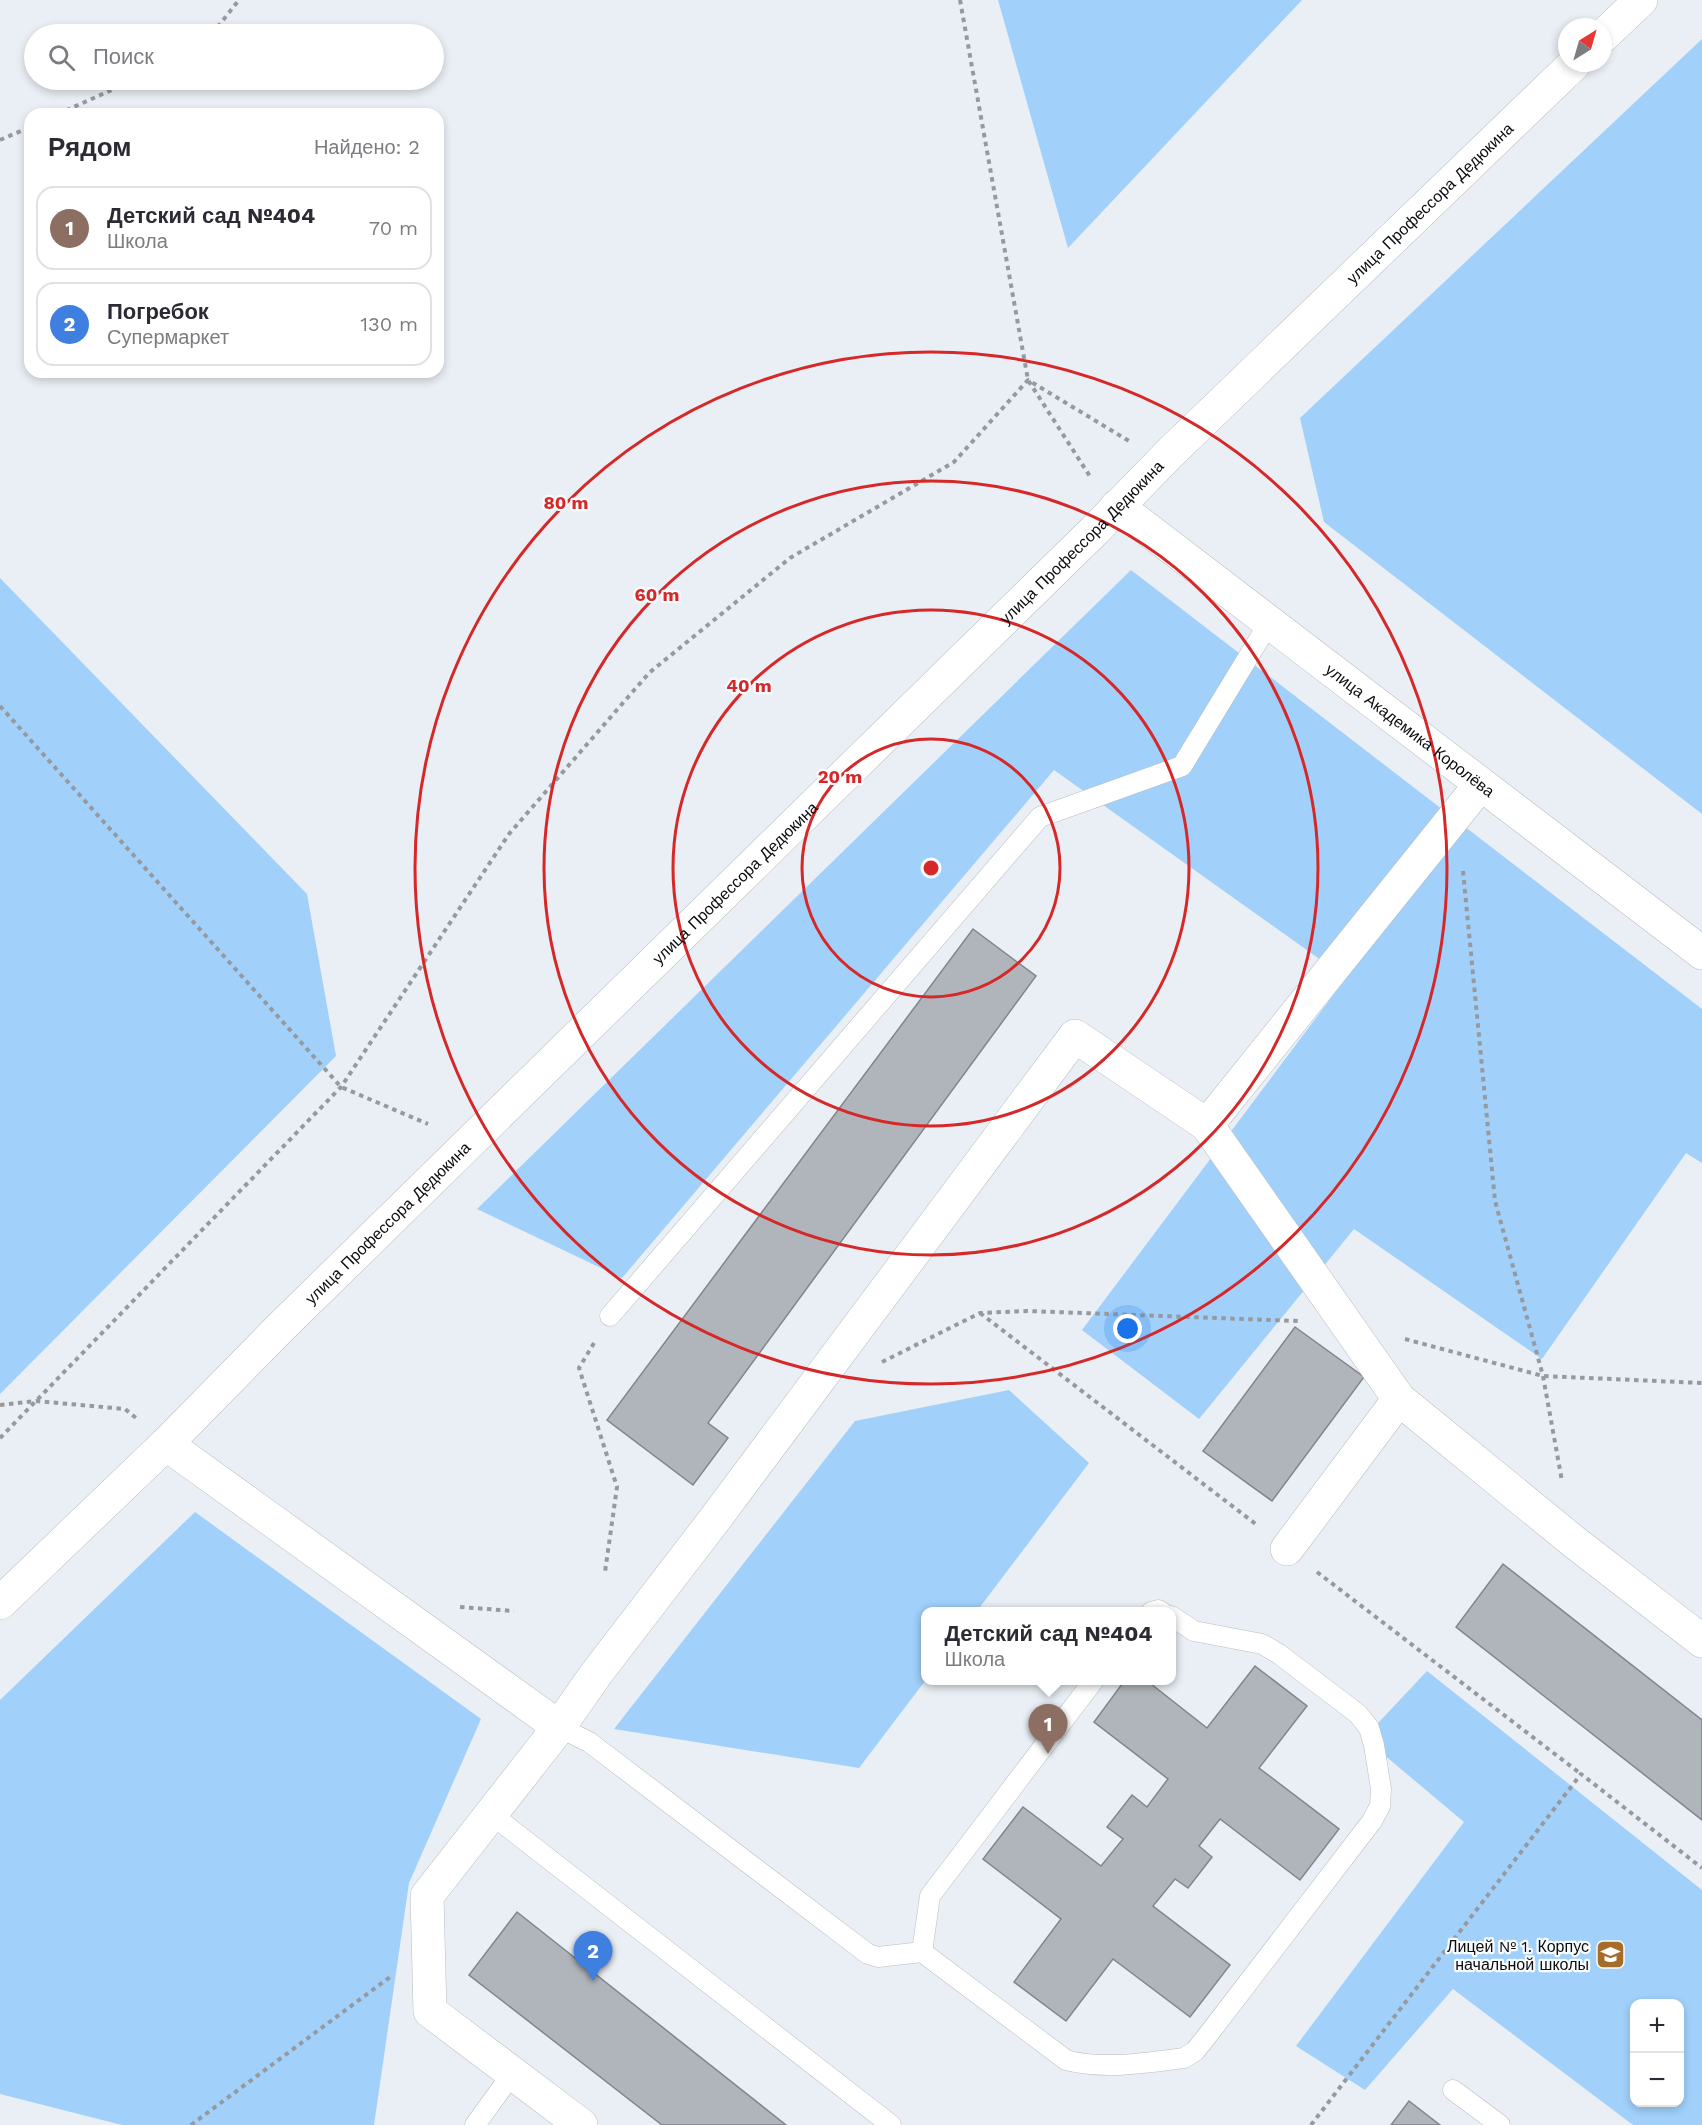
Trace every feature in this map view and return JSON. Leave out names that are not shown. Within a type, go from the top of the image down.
[{"type":"street","points":[[1612,27],[1641,0]]},
{"type":"street","name":"улица Профессора Дедюкина","points":[[0,1604],[166,1444],[1107,496],[1171,452],[1566,72]]},
{"type":"street","name":"улица Академика Королёва","points":[[1107,496],[1480,785],[1702,953]]},
{"type":"street","points":[[1207,1125],[1480,785]]},
{"type":"street","points":[[580,2125],[430,2011],[427,1896],[560,1727],[596,1674],[1075,1036],[1207,1125],[1399,1399],[1702,1641]]},
{"type":"street","points":[[1287,1549],[1399,1399]]},
{"type":"street","points":[[166,1444],[560,1727]]},
{"type":"lane","points":[[610,1316],[1040,817],[1182,766],[1269,622]]},
{"type":"lane","points":[[560,1727],[589,1742],[868,1954],[878,1957],[922,1952],[1066,2060],[1083,2065],[1099,2065],[1184,2058],[1195,2051],[1204,2040],[1372,1821],[1380,1806],[1381,1789],[1372,1737],[1369,1728],[1358,1714],[1279,1654],[1262,1644],[1194,1631],[1176,1619]]},
{"type":"lane","points":[[922,1952],[930,1896],[1090,1685]]},
{"type":"lane","points":[[491,1814],[891,2125]]},
{"type":"lane","points":[[475,2125],[512,2074]]},
{"type":"lane","points":[[1453,2090],[1500,2125]]},
{"type":"path","points":[[220,24],[239,0]]},
{"type":"path","points":[[961,0],[1028,380],[1107,496]]},
{"type":"path","points":[[71,108],[112,90]]},
{"type":"path","points":[[0,140],[24,130]]},
{"type":"path","points":[[1028,380],[1138,447]]},
{"type":"path","points":[[0,1438],[341,1087],[510,834],[649,673],[790,558],[954,462],[1028,380]]},
{"type":"path","points":[[0,706],[341,1087],[428,1124]]},
{"type":"path","points":[[1457,814],[1495,1201],[1543,1376],[1563,1482]]},
{"type":"path","points":[[874,1366],[980,1313],[1027,1311],[1346,1323]]},
{"type":"path","points":[[605,1572],[617,1487],[579,1368],[610,1316]]},
{"type":"path","points":[[1404,1338],[1543,1376],[1702,1383]]},
{"type":"path","points":[[0,1405],[36,1401],[124,1409]]},
{"type":"path","points":[[1311,2125],[1581,1774],[1702,1868]]},
{"type":"path","points":[[191,2125],[429,1947]]},
{"type":"shaded area","points":[[998,0],[1302,0],[1068,248]]},
{"type":"shaded area","points":[[1702,39],[1702,814],[1324,522],[1300,418]]},
{"type":"shaded area","points":[[1131,570],[1702,1009],[1702,1163],[1686,1153],[1542,1359],[1354,1229],[1199,1419],[1082,1330],[1346,978],[1054,770],[622,1278],[477,1209]]},
{"type":"shaded area","points":[[0,578],[307,894],[336,1056],[0,1394]]},
{"type":"shaded area","points":[[1009,1390],[1089,1463],[980,1607],[921,1607],[922,1685],[859,1768],[614,1729],[855,1421]]},
{"type":"shaded area","points":[[195,1512],[481,1719],[409,1883],[374,2125],[122,2125],[0,2094],[0,1700]]},
{"type":"shaded area","points":[[1427,1671],[1702,1890],[1702,2125],[1633,2125],[1453,1989],[1365,2090],[1296,2046],[1464,1822],[1364,1738]]},
{"type":"building","points":[[973,929],[1036,976],[708,1423],[728,1438],[693,1485],[607,1420]]},
{"type":"building","points":[[1295,1327],[1364,1377],[1272,1501],[1203,1451]]},
{"type":"building","points":[[1503,1564],[1702,1720],[1702,1820],[1456,1627]]},
{"type":"building","points":[[1255,1666],[1307,1706],[1259,1768],[1339,1829],[1300,1880],[1220,1819],[1199,1846],[1212,1857],[1188,1888],[1175,1879],[1153,1906],[1230,1965],[1190,2017],[1113,1959],[1066,2021],[1014,1982],[1061,1919],[983,1859],[1023,1807],[1101,1866],[1123,1839],[1107,1827],[1132,1795],[1147,1807],[1168,1779],[1094,1722],[1121,1685],[1152,1685],[1207,1728]]},
{"type":"building","points":[[517,1912],[786,2125],[662,2125],[469,1975]]},
{"type":"building","points":[[1409,2101],[1440,2125],[1391,2125]]},
{"type":"place","name":"Детский сад №404","points":[[1048,1754]]},
{"type":"place","name":"Лицей № 1. Корпус начальной школы","points":[[1610,1955]]},
{"type":"place","name":"Погребок","points":[[593,1981]]}]
